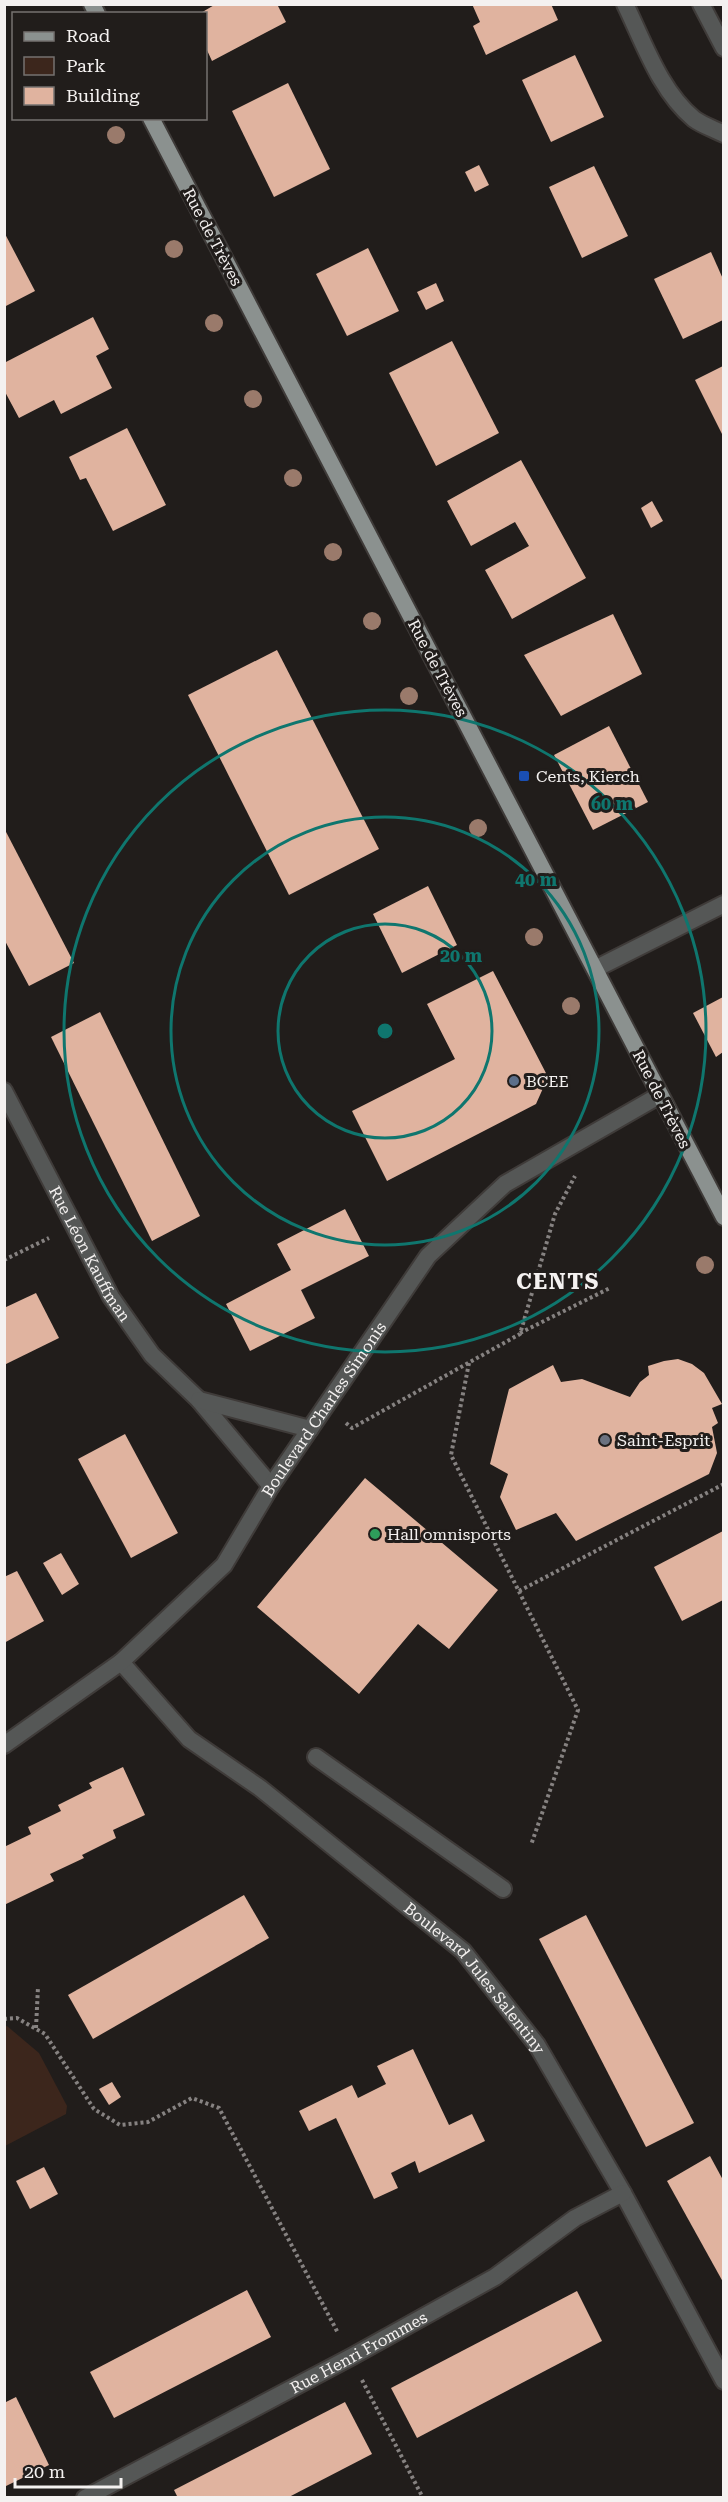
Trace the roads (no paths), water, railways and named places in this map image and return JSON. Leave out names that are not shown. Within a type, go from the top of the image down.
[{"type":"main road","name":"Rue de Trèves","points":[[153,120],[723,1217]]},
{"type":"street","points":[[625,4],[661,78],[676,101],[696,120],[723,134]]},
{"type":"street","points":[[701,4],[723,48]]},
{"type":"street","points":[[595,969],[723,904]]},
{"type":"street","name":"Rue Léon Kauffman","points":[[4,1091],[111,1297],[153,1355],[199,1400],[271,1486]]},
{"type":"street","name":"Boulevard Charles Simonis","points":[[4,1745],[121,1662],[224,1565],[271,1486],[428,1256],[506,1184],[660,1095]]},
{"type":"street","name":"Rue Léon Kauffman","points":[[199,1400],[310,1430]]},
{"type":"street","name":"Boulevard Jules Salentiny","points":[[121,1662],[189,1739],[260,1788],[463,1952],[537,2045],[623,2193],[723,2381]]},
{"type":"street","points":[[316,1757],[503,1889]]},
{"type":"street","name":"Rue Henri Frommes","points":[[85,2498],[351,2357],[495,2277],[575,2218],[623,2193]]},
{"type":"place","name":"Cents, Kierch","points":[[524,776]]},
{"type":"place","name":"BCEE","points":[[514,1081]]},
{"type":"place","name":"Saint-Esprit","points":[[605,1440]]},
{"type":"place","name":"Hall omnisports","points":[[375,1534]]},
{"type":"district","name":"CENTS","points":[[558,1281]]}]
